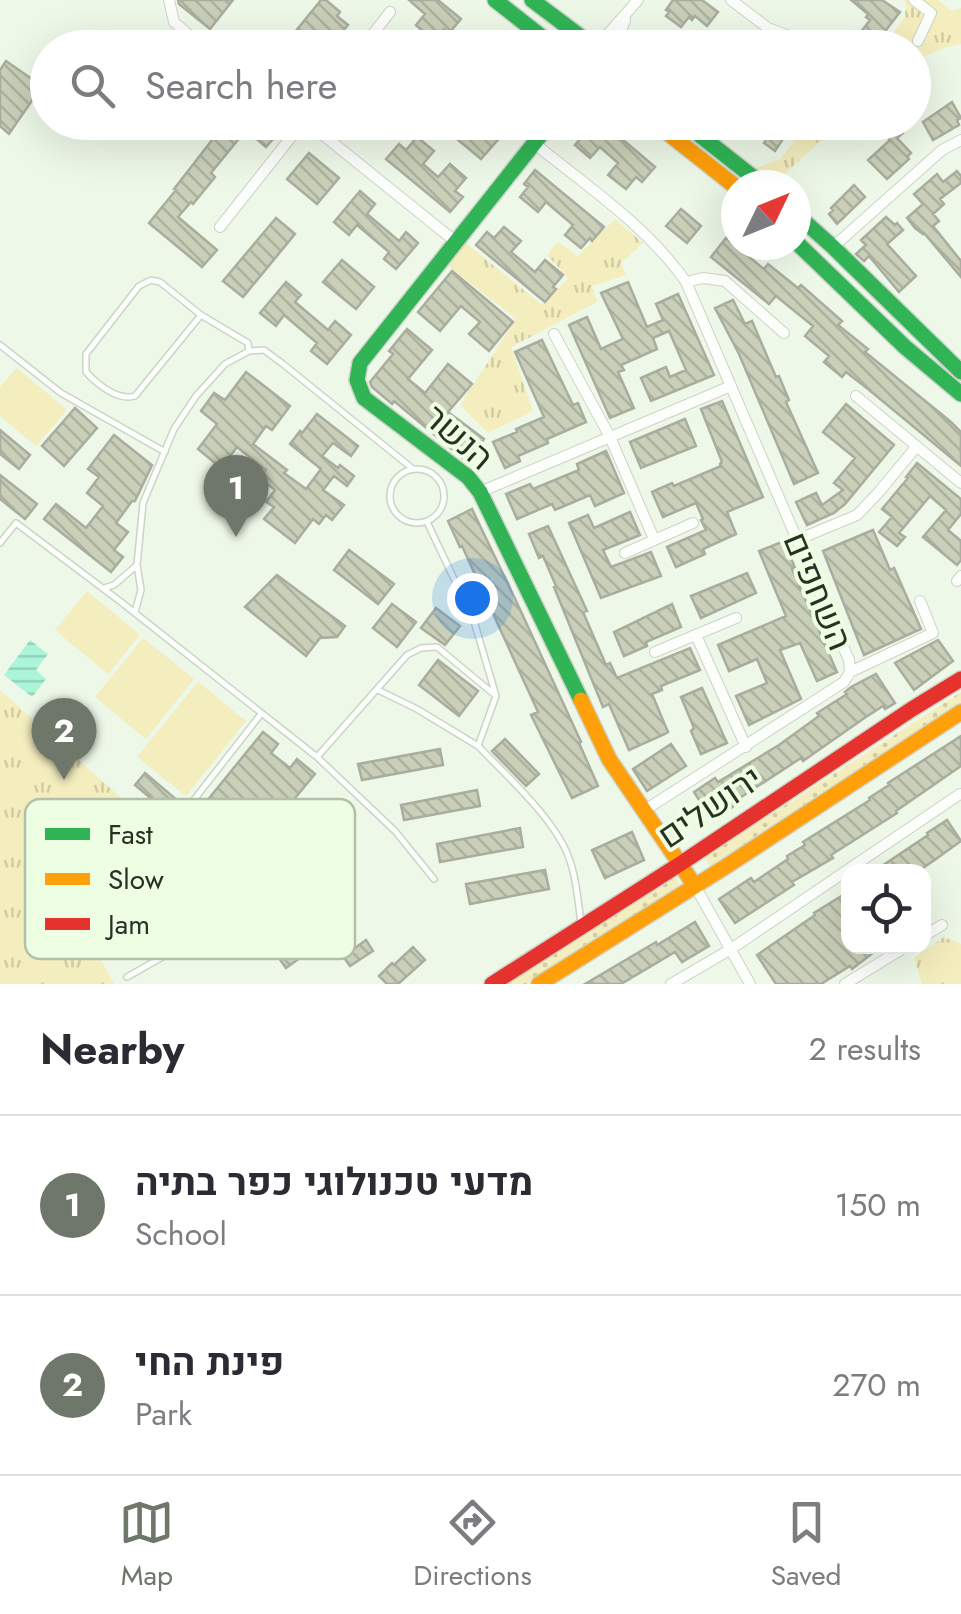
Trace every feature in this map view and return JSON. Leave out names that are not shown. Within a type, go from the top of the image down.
[{"type":"street","points":[[169,0],[174,22],[183,30]]},
{"type":"street","points":[[495,0],[533,30]]},
{"type":"street","points":[[532,0],[575,30]]},
{"type":"street","points":[[612,30],[638,0]]},
{"type":"street","points":[[731,0],[773,30]]},
{"type":"street","points":[[914,0],[931,13],[923,30]]},
{"type":"street","points":[[376,30],[390,12]]},
{"type":"street","points":[[612,30],[627,14]]},
{"type":"street","points":[[220,227],[290,140]]},
{"type":"street","points":[[328,140],[456,242]]},
{"type":"street","name":"הנשר","points":[[537,140],[360,363],[357,380],[364,398],[468,477],[480,492],[609,759],[694,886]]},
{"type":"street","points":[[677,140],[721,175]]},
{"type":"street","points":[[705,140],[744,170]]},
{"type":"street","points":[[833,247],[942,150],[961,140]]},
{"type":"street","name":"השחפים","points":[[534,144],[624,215],[672,262],[686,282],[849,660],[850,672],[844,682],[644,810]]},
{"type":"street","points":[[811,227],[961,372]]},
{"type":"street","points":[[811,256],[961,394]]},
{"type":"street","points":[[686,282],[703,278],[725,281],[784,334]]},
{"type":"street","points":[[554,334],[610,437],[654,539]]},
{"type":"street","points":[[480,492],[730,386]]},
{"type":"street","points":[[856,396],[961,482]]},
{"type":"street","points":[[797,540],[857,514],[916,446]]},
{"type":"street","points":[[625,553],[692,523]]},
{"type":"street","points":[[850,672],[933,632],[920,601]]},
{"type":"street","points":[[656,652],[736,618]]},
{"type":"street","points":[[696,635],[746,747]]},
{"type":"street","name":"ירושלים","points":[[492,984],[961,679]]},
{"type":"street","name":"ירושלים","points":[[540,984],[961,712]]},
{"type":"street","points":[[676,983],[960,794]]},
{"type":"street","points":[[694,886],[750,984]]},
{"type":"street","points":[[931,932],[942,925]]},
{"type":"street","points":[[844,984],[894,954]]},
{"type":"lane","points":[[202,315],[134,396],[119,396],[86,372],[86,354],[139,286],[151,280],[160,282],[202,315],[239,336],[248,343],[249,350]]},
{"type":"lane","points":[[0,344],[61,393],[165,452]]},
{"type":"lane","points":[[135,614],[140,597],[137,564],[143,503],[174,429],[196,396],[225,364],[249,350],[264,350],[412,469],[430,472],[442,485],[444,502],[427,522],[409,523],[390,504],[397,478],[412,469]]},
{"type":"lane","points":[[427,522],[474,621],[496,696],[478,746]]},
{"type":"lane","points":[[0,543],[16,523],[103,588],[317,756],[395,831],[434,879]]},
{"type":"lane","points":[[103,588],[109,589],[137,564]]},
{"type":"lane","points":[[126,576],[140,583]]},
{"type":"lane","points":[[114,585],[121,602],[136,602]]},
{"type":"lane","points":[[317,756],[408,656],[421,648],[437,647],[496,696]]},
{"type":"lane","points":[[378,690],[478,746],[553,828],[570,858],[581,926]]},
{"type":"lane","points":[[195,799],[261,714]]},
{"type":"lane","points":[[127,977],[159,959]]},
{"type":"green space","points":[[902,0],[938,0],[952,11],[961,8],[961,44],[931,54],[931,30],[895,30],[905,17],[906,3]]},
{"type":"green space","points":[[795,140],[822,140],[789,170],[756,168],[780,159]]},
{"type":"green space","points":[[615,219],[643,243],[621,263],[626,275],[592,286],[597,302],[511,347],[533,411],[488,433],[460,405],[516,319],[447,265],[466,243],[542,305],[568,278],[547,255],[558,242],[578,256]]},
{"type":"green space","points":[[17,368],[67,410],[36,446],[0,416],[0,387]]},
{"type":"green space","points":[[87,591],[140,635],[108,674],[55,630]]},
{"type":"green space","points":[[143,638],[194,679],[146,739],[95,697]]},
{"type":"green space","points":[[198,682],[246,721],[186,796],[137,757]]},
{"type":"green space","points":[[0,690],[123,799],[25,799],[25,959],[100,959],[114,984],[0,984]]},
{"type":"green space","points":[[961,692],[961,703],[710,867],[705,857]]},
{"type":"green space","points":[[676,877],[681,886],[527,984],[507,984]]},
{"type":"green space","points":[[944,937],[961,944],[961,984],[922,984],[914,958],[931,954],[931,946]]},
{"type":"shaded area","points":[[30,640],[48,654],[36,670],[46,679],[32,697],[4,675]]},
{"type":"building","points":[[178,0],[233,0],[210,29]]},
{"type":"building","points":[[321,0],[340,12],[337,16],[348,25],[344,30],[297,30]]},
{"type":"building","points":[[409,0],[438,0],[461,19],[452,30],[422,30],[416,25],[425,14]]},
{"type":"building","points":[[673,0],[702,0],[718,12],[707,26],[695,16],[681,27],[666,16]]},
{"type":"building","points":[[851,0],[882,0],[900,12],[886,30],[862,30],[870,20]]},
{"type":"building","points":[[6,61],[30,78],[30,103],[9,134],[0,126],[0,70]]},
{"type":"building","points":[[952,102],[961,118],[957,120],[959,125],[933,140],[931,116]]},
{"type":"building","points":[[212,140],[238,140],[211,173],[215,177],[178,217],[217,250],[202,267],[149,223]]},
{"type":"building","points":[[414,140],[421,140],[434,151],[423,164],[438,177],[450,164],[466,178],[455,191],[463,197],[450,212],[386,159],[399,144],[406,150]]},
{"type":"building","points":[[458,140],[498,140],[481,159]]},
{"type":"building","points":[[579,140],[623,140],[655,167],[642,182],[636,177],[626,189],[608,175],[618,163],[600,147],[590,158],[575,145]]},
{"type":"building","points":[[766,140],[782,140],[775,151],[764,143]]},
{"type":"building","points":[[890,140],[899,140],[911,153],[887,179],[868,160]]},
{"type":"building","points":[[309,153],[339,178],[317,204],[287,179]]},
{"type":"building","points":[[535,170],[604,227],[592,241],[590,238],[581,248],[565,235],[573,225],[546,202],[538,212],[520,197]]},
{"type":"building","points":[[957,171],[961,183],[940,199],[944,204],[933,214],[939,221],[933,226],[961,261],[961,277],[907,218],[923,204],[914,194],[937,174],[943,182]]},
{"type":"building","points":[[854,185],[865,197],[837,224],[829,214],[831,208]]},
{"type":"building","points":[[360,191],[375,204],[367,214],[399,241],[406,232],[418,243],[396,269],[384,259],[389,252],[357,225],[349,235],[334,222]]},
{"type":"building","points":[[681,209],[701,226],[687,243],[666,226]]},
{"type":"building","points":[[886,217],[903,230],[887,244],[916,276],[899,292],[869,256],[864,261],[856,254],[866,245],[861,240]]},
{"type":"building","points":[[276,218],[295,234],[243,297],[223,281]]},
{"type":"building","points":[[504,227],[521,241],[511,252],[535,272],[545,260],[563,275],[545,302],[476,245],[487,232],[494,238]]},
{"type":"building","points":[[721,244],[721,260],[753,260],[764,269],[768,264],[798,288],[801,285],[842,321],[838,325],[868,349],[865,352],[961,432],[961,466],[846,372],[842,377],[824,362],[829,356],[805,336],[813,326],[776,296],[769,304],[711,257]]},
{"type":"building","points":[[342,260],[374,287],[356,309],[323,282]]},
{"type":"building","points":[[452,271],[513,322],[489,351],[469,334],[480,322],[461,306],[440,331],[418,312]]},
{"type":"building","points":[[286,282],[301,295],[295,302],[328,330],[335,321],[351,335],[327,364],[311,351],[317,343],[284,315],[276,326],[260,313]]},
{"type":"building","points":[[628,282],[647,327],[663,320],[656,304],[678,294],[714,375],[651,401],[641,378],[666,367],[670,377],[686,370],[669,331],[653,338],[657,349],[621,365],[624,370],[618,372],[634,408],[610,418],[569,325],[587,317],[601,349],[623,339],[601,293]]},
{"type":"building","points":[[733,300],[745,324],[752,321],[818,473],[794,484],[739,354],[715,308]]},
{"type":"building","points":[[407,329],[432,350],[408,379],[425,393],[448,364],[472,384],[448,412],[484,439],[466,461],[372,387],[370,382]]},
{"type":"building","points":[[542,340],[573,405],[578,403],[586,422],[547,439],[548,443],[518,456],[520,461],[505,468],[493,442],[544,417],[515,352]]},
{"type":"building","points":[[246,372],[290,406],[272,430],[266,426],[253,444],[306,489],[321,469],[290,444],[317,414],[358,446],[351,456],[333,443],[322,456],[354,476],[347,486],[334,476],[323,490],[344,505],[332,520],[326,515],[319,524],[313,519],[295,543],[264,519],[274,507],[266,502],[275,490],[260,478],[266,470],[237,447],[221,468],[198,449],[217,424],[201,411],[214,393],[225,400]]},
{"type":"building","points":[[722,401],[763,497],[727,512],[736,534],[676,567],[667,547],[706,530],[703,519],[696,503],[663,517],[652,492],[721,466],[701,409]]},
{"type":"building","points":[[846,404],[894,445],[845,504],[807,525],[796,502],[816,493],[822,505],[843,490],[834,483],[855,458],[823,432]]},
{"type":"building","points":[[75,408],[97,428],[64,466],[42,446]]},
{"type":"building","points":[[685,419],[696,446],[641,468],[630,442]]},
{"type":"building","points":[[0,430],[30,455],[19,469],[0,454]]},
{"type":"building","points":[[114,435],[152,465],[135,501],[116,523],[128,532],[114,550],[123,557],[111,572],[44,519],[56,504],[86,528],[103,506],[87,493],[99,477],[88,469]]},
{"type":"building","points":[[606,451],[624,493],[595,506],[590,495],[555,510],[552,504],[517,519],[506,494],[530,484],[533,489],[579,470],[577,464]]},
{"type":"building","points":[[917,463],[961,499],[961,514],[948,530],[961,541],[961,560],[957,565],[923,537],[946,510],[930,496],[899,533],[905,537],[897,546],[879,532],[892,517],[882,509]]},
{"type":"building","points":[[0,475],[37,504],[25,519],[0,499]]},
{"type":"building","points":[[472,509],[598,786],[572,798],[531,715],[538,712],[448,521]]},
{"type":"building","points":[[630,512],[640,535],[603,550],[611,567],[651,552],[661,576],[601,598],[569,523],[588,515],[594,528]]},
{"type":"building","points":[[548,526],[587,611],[583,612],[606,665],[610,663],[617,678],[690,648],[700,670],[661,686],[662,690],[652,694],[668,732],[665,734],[629,750],[609,704],[603,707],[556,586],[529,534]]},
{"type":"building","points":[[873,530],[921,629],[864,655],[823,551]]},
{"type":"building","points":[[784,541],[795,568],[792,569],[837,672],[817,681],[800,643],[780,650],[801,699],[749,725],[736,696],[767,683],[757,659],[729,671],[718,645],[786,616],[759,551]]},
{"type":"building","points":[[349,550],[394,584],[378,604],[334,570]]},
{"type":"building","points":[[747,573],[756,593],[701,618],[691,596]]},
{"type":"building","points":[[277,575],[345,626],[337,637],[320,638],[306,656],[245,607]]},
{"type":"building","points":[[392,604],[416,622],[397,647],[373,628]]},
{"type":"building","points":[[672,604],[681,627],[624,656],[614,632]]},
{"type":"building","points":[[436,608],[460,626],[445,645],[421,628]]},
{"type":"building","points":[[938,640],[953,661],[914,690],[895,663]]},
{"type":"building","points":[[438,660],[478,691],[459,716],[419,685]]},
{"type":"building","points":[[876,674],[895,703],[885,709],[883,706],[803,761],[801,758],[712,820],[694,792],[779,745],[851,687]]},
{"type":"building","points":[[702,688],[727,743],[701,754],[681,697]]},
{"type":"building","points":[[263,732],[278,744],[271,753],[290,768],[297,759],[315,774],[294,799],[208,799]]},
{"type":"building","points":[[961,736],[961,766],[735,923],[719,899],[751,878],[754,882],[788,859],[805,845],[803,842]]},
{"type":"building","points":[[505,739],[539,774],[526,786],[492,751]]},
{"type":"building","points":[[671,744],[686,766],[647,791],[633,769]]},
{"type":"building","points":[[440,749],[443,765],[362,780],[358,764]]},
{"type":"building","points":[[145,773],[176,799],[152,799],[135,785]]},
{"type":"building","points":[[477,790],[480,806],[404,820],[401,805]]},
{"type":"building","points":[[947,820],[961,841],[929,864],[885,864],[928,835]]},
{"type":"building","points":[[520,828],[523,847],[440,862],[437,844]]},
{"type":"building","points":[[632,832],[644,860],[605,878],[592,850]]},
{"type":"building","points":[[545,870],[549,889],[470,904],[466,884]]},
{"type":"building","points":[[841,896],[841,954],[872,954],[821,984],[776,984],[757,955]]},
{"type":"building","points":[[695,922],[709,946],[682,962],[675,952],[621,984],[585,984],[656,942],[657,945]]},
{"type":"building","points":[[366,940],[373,951],[350,966],[345,959],[355,959],[355,948]]},
{"type":"building","points":[[413,947],[425,960],[398,984],[387,984],[379,976]]},
{"type":"building","points":[[280,959],[299,959],[286,968]]},
{"type":"traffic: fast","points":[[495,0],[533,30]]},
{"type":"traffic: fast","points":[[532,0],[572,30]]},
{"type":"traffic: fast","points":[[537,140],[360,363],[357,380],[364,398],[468,477],[480,492],[581,700]]},
{"type":"traffic: fast","points":[[706,140],[744,170]]},
{"type":"traffic: fast","points":[[811,227],[961,372]]},
{"type":"traffic: fast","points":[[811,256],[905,347],[961,394]]},
{"type":"traffic: slow","points":[[677,140],[721,175]]},
{"type":"traffic: slow","points":[[581,700],[609,759],[695,886]]},
{"type":"traffic: slow","points":[[539,984],[961,712]]},
{"type":"traffic: jam","points":[[492,984],[961,679]]},
{"type":"place","name":"מדעי טכנולוגי כפר בתיה","points":[[236,537]]},
{"type":"place","name":"פינת החי","points":[[64,780]]}]
